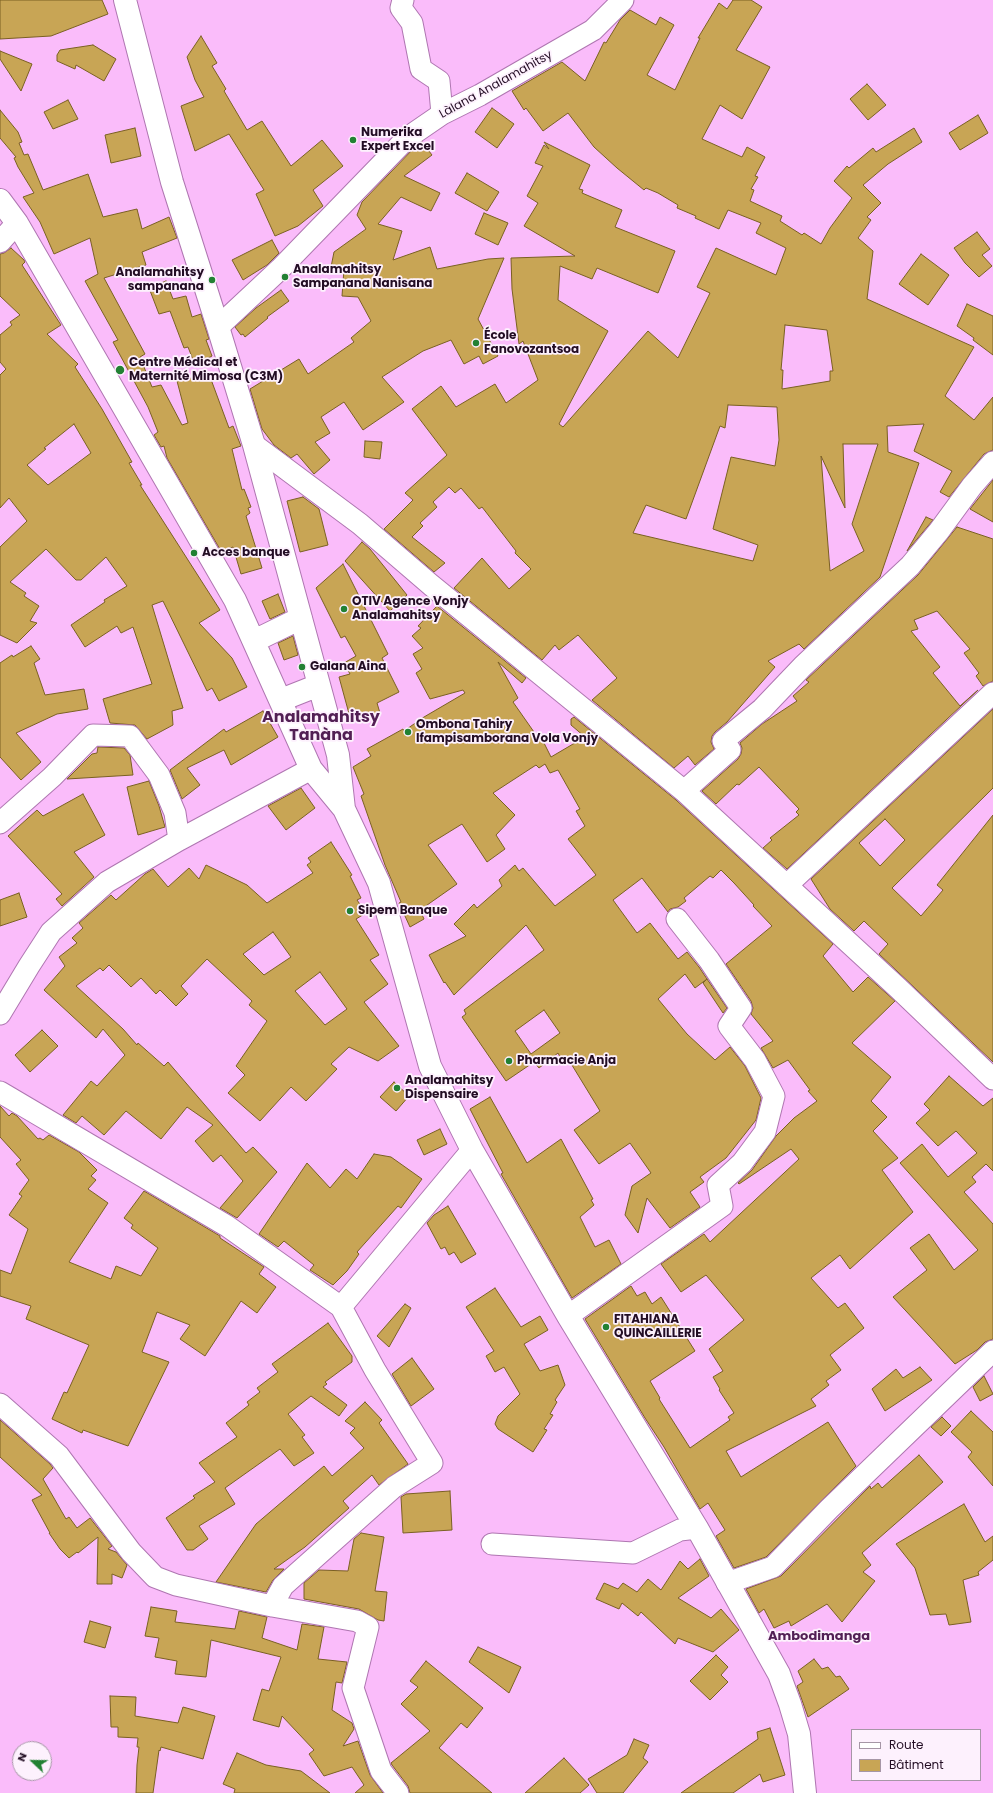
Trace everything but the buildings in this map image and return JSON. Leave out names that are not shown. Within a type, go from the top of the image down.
[{"type":"main road","points":[[125,0],[172,182],[254,445],[301,618],[338,755],[344,809]]},
{"type":"main road","points":[[0,200],[17,223],[235,600],[312,769],[344,809],[379,883],[430,1066],[472,1150],[568,1316],[697,1528],[779,1674],[799,1734],[805,1793]]},
{"type":"main road","points":[[254,641],[301,618]]},
{"type":"main road","points":[[281,700],[319,685]]},
{"type":"main road","points":[[312,769],[338,755]]},
{"type":"street","points":[[403,0],[401,8],[412,22],[421,69],[439,81],[442,114]]},
{"type":"street","name":"Làlana Analamahitsy","points":[[218,327],[280,269],[407,138],[442,114],[480,95],[593,30],[623,0]]},
{"type":"street","points":[[0,242],[17,223]]},
{"type":"street","points":[[254,445],[360,524],[431,585],[684,791],[787,885],[993,1079]]},
{"type":"street","points":[[684,791],[730,750],[723,742],[762,709],[803,666],[910,566],[940,531],[972,486],[993,462]]},
{"type":"street","points":[[787,885],[993,693]]},
{"type":"street","points":[[0,823],[52,777],[93,735],[130,736],[159,776],[175,813],[179,840]]},
{"type":"street","points":[[0,1014],[29,966],[52,932],[107,882],[179,840],[312,769]]},
{"type":"street","points":[[568,1316],[722,1206],[718,1185],[742,1163],[765,1132],[774,1096],[755,1060],[729,1026],[741,1008],[710,960],[677,919]]},
{"type":"street","points":[[0,1092],[227,1226],[341,1307],[374,1370],[432,1463],[394,1487],[283,1586],[272,1606]]},
{"type":"street","points":[[341,1307],[472,1150]]},
{"type":"street","points":[[727,1583],[773,1567],[829,1510],[993,1351]]},
{"type":"street","points":[[0,1404],[59,1456],[131,1552],[155,1577],[176,1585],[272,1606],[357,1620],[368,1627],[353,1688],[381,1771],[398,1793]]},
{"type":"street","points":[[492,1544],[633,1553],[680,1530],[697,1528]]},
{"type":"place","name":"Numerika Expert Excel","points":[[353,140]]},
{"type":"place","name":"Analamahitsy Sampanana Nanisana","points":[[285,277]]},
{"type":"place","name":"Analamahitsy sampanana","points":[[212,280]]},
{"type":"place","name":"École Fanovozantsoa","points":[[476,343]]},
{"type":"place","name":"Centre Médical et Maternité Mimosa (C3M)","points":[[120,370]]},
{"type":"place","name":"Acces banque","points":[[194,553]]},
{"type":"place","name":"OTIV Agence Vonjy Analamahitsy","points":[[344,609]]},
{"type":"place","name":"Galana Aina","points":[[302,667]]},
{"type":"place","name":"Ombona Tahiry Ifampisamborana Vola Vonjy","points":[[408,732]]},
{"type":"place","name":"Sipem Banque","points":[[350,911]]},
{"type":"place","name":"Pharmacie Anja","points":[[509,1061]]},
{"type":"place","name":"Analamahitsy Dispensaire","points":[[397,1088]]},
{"type":"place","name":"FITAHIANA QUINCAILLERIE","points":[[606,1327]]},
{"type":"district","name":"Analamahitsy Tanàna","points":[[321,727]]},
{"type":"district","name":"Ambodimanga","points":[[819,1637]]}]
